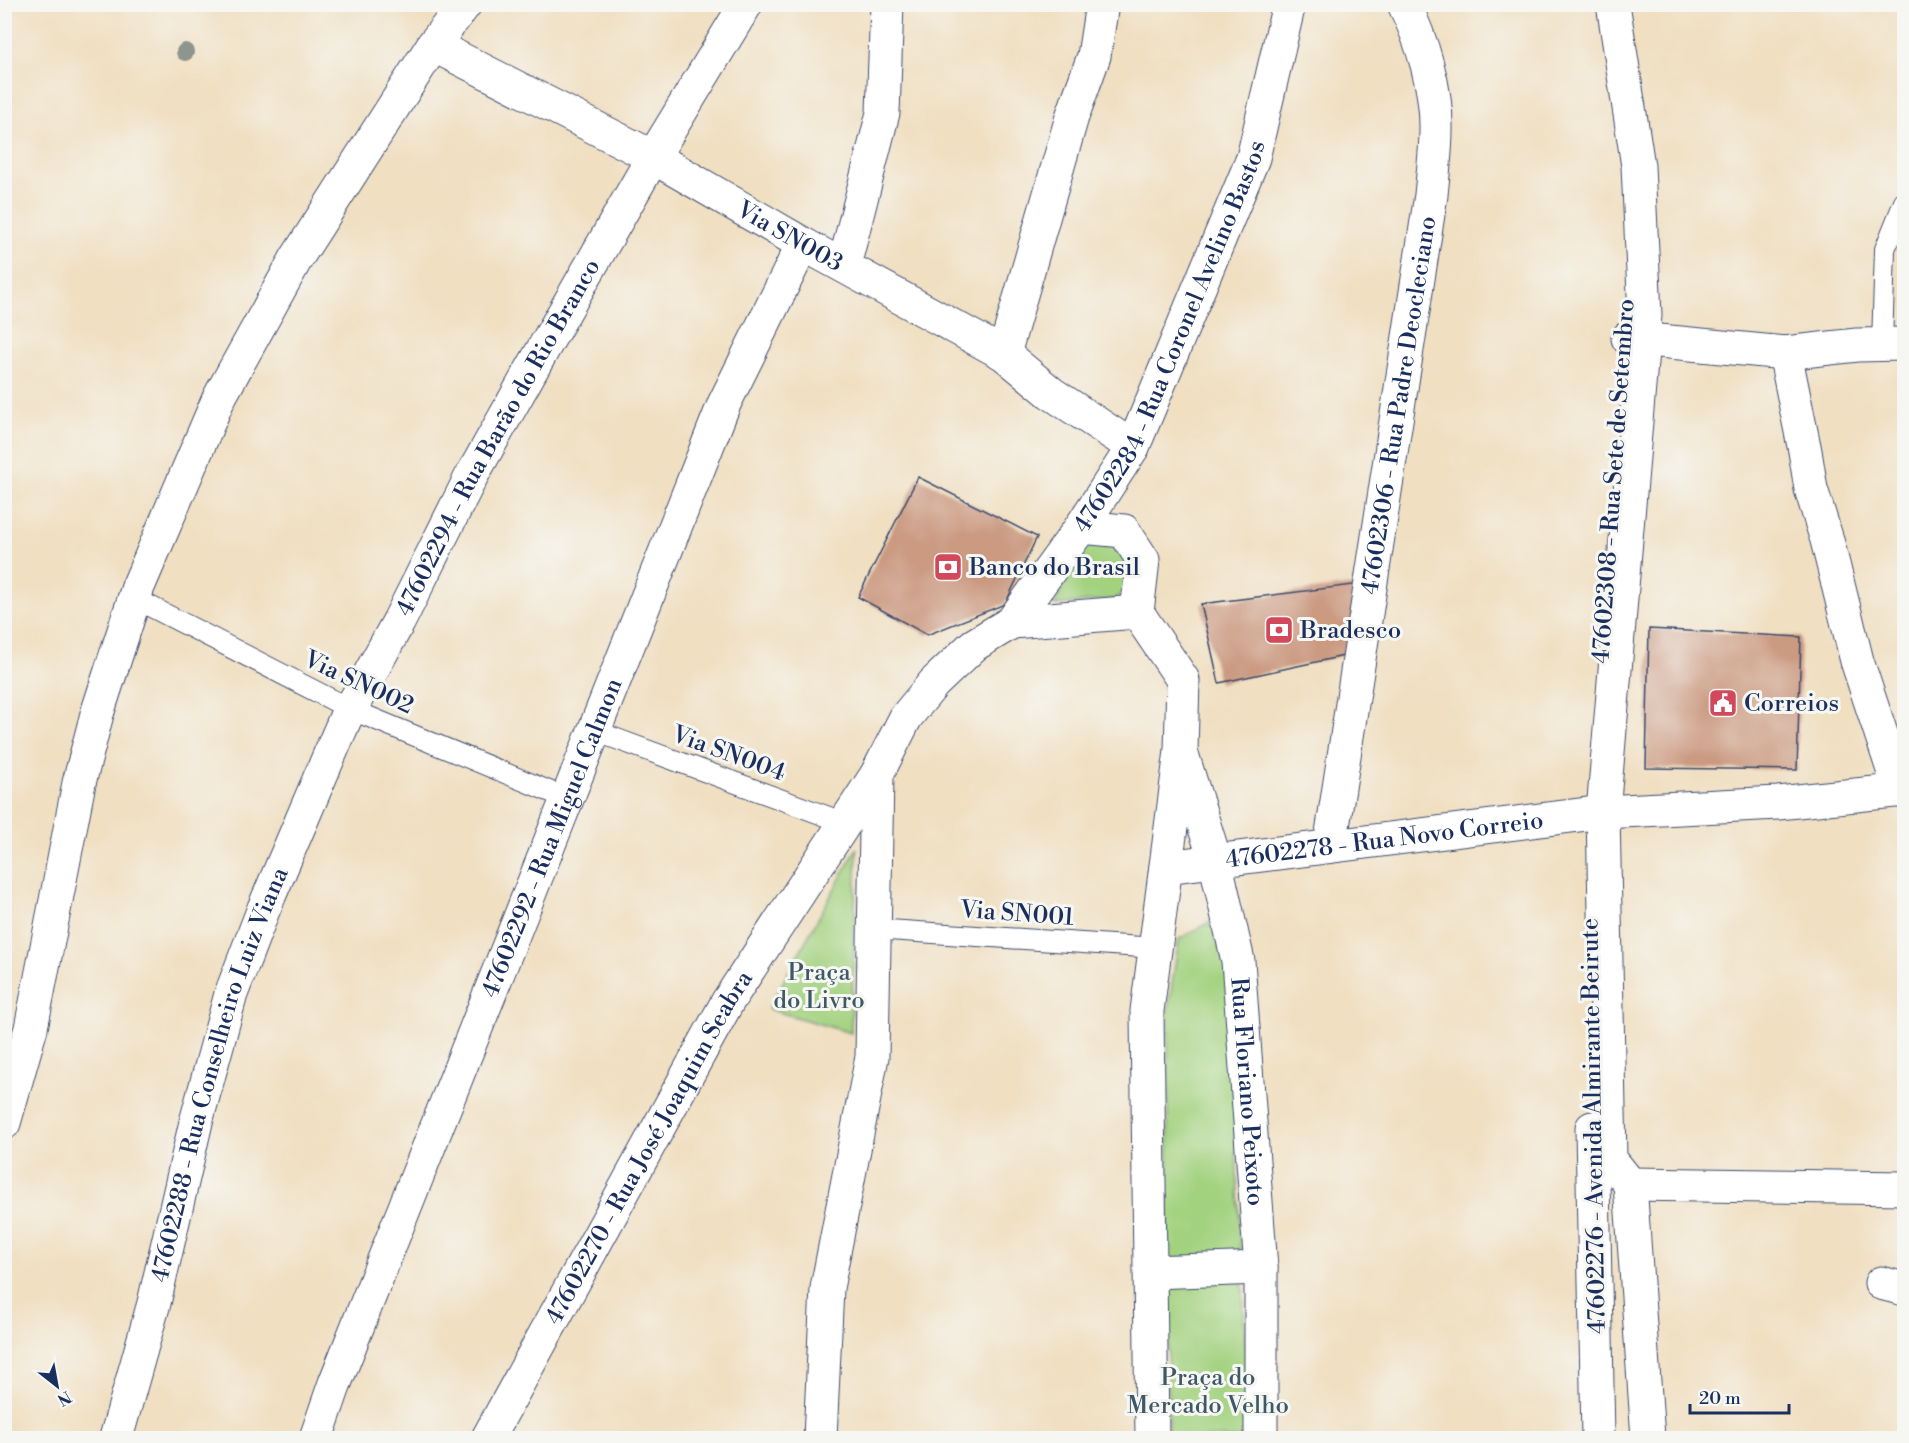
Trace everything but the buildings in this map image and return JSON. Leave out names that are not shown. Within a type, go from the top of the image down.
[{"type":"street","points":[[4,1124],[31,1028],[82,771],[97,714],[134,598],[219,398],[296,260],[434,45],[465,4]]},
{"type":"street","name":"47602294 - Rua Barão do Rio Branco","points":[[348,714],[399,621],[471,477],[653,157],[746,4]]},
{"type":"street","points":[[844,266],[883,113],[886,4]]},
{"type":"street","points":[[1004,354],[1071,117],[1094,56],[1102,4]]},
{"type":"street","name":"47602284 - Rua Coronel Avelino Bastos","points":[[878,774],[906,717],[934,683],[974,645],[1012,622],[1081,527],[1133,447],[1253,158],[1289,4]]},
{"type":"street","name":"47602306 - Rua Padre Deocleciano","points":[[1330,846],[1393,452],[1431,195],[1436,128],[1430,80],[1416,29],[1404,4]]},
{"type":"street","name":"47602308 - Rua Sete de Setembro","points":[[1596,4],[1622,171],[1629,320],[1636,339],[1601,636],[1596,813]]},
{"type":"street","points":[[1596,813],[1620,594],[1636,339],[1645,315],[1638,166],[1613,4]]},
{"type":"street","name":"Via SN003","points":[[434,45],[653,157],[803,244],[1004,354],[1051,393],[1133,447]]},
{"type":"street","name":"47602292 - Rua Miguel Calmon","points":[[316,1438],[335,1383],[724,404],[803,244]]},
{"type":"street","points":[[1636,339],[1785,353],[1857,345],[1893,344]]},
{"type":"street","points":[[1785,353],[1811,489],[1827,540],[1857,661],[1903,789]]},
{"type":"street","points":[[1012,622],[1137,612],[1143,560],[1124,531],[1081,527]]},
{"type":"street","name":"Rua Floriano Peixoto","points":[[1137,612],[1183,680],[1181,751],[1148,1011],[1152,1438]]},
{"type":"street","name":"47602288 - Rua Conselheiro Luiz Viana","points":[[116,1438],[154,1303],[196,1122],[231,994],[264,908],[348,714]]},
{"type":"street","name":"Rua Floriano Peixoto","points":[[1181,751],[1215,860],[1238,961],[1261,1268],[1261,1438]]},
{"type":"street","points":[[820,1438],[827,1288],[872,1058],[878,774]]},
{"type":"street","name":"47602270 - Rua José Joaquim Seabra","points":[[488,1438],[728,1001],[878,774]]},
{"type":"street","name":"47602278 - Rua Novo Correio","points":[[1166,867],[1596,813],[1778,803],[1903,789]]},
{"type":"street","name":"47602276 - Avenida Almirante Beirute","points":[[1596,813],[1601,1159],[1598,1438]]},
{"type":"street","points":[[1601,1159],[1630,1184],[1905,1188]]},
{"type":"street","points":[[1630,1184],[1648,1438]]},
{"type":"street","points":[[1151,1272],[1261,1268]]},
{"type":"lane","points":[[1893,344],[1885,249],[1905,202]]},
{"type":"lane","name":"Via SN002","points":[[134,598],[348,714],[568,799]]},
{"type":"lane","name":"Via SN004","points":[[595,731],[845,823]]},
{"type":"lane","name":"Via SN001","points":[[874,929],[1156,948]]},
{"type":"green space","points":[[1092,544],[1114,545],[1128,560],[1126,591],[1115,599],[1054,605],[1073,562],[1080,552]]},
{"type":"green space","name":"Praça do Livro","points":[[857,848],[851,1033],[768,1009]]},
{"type":"green space","name":"Praça do Mercado Velho","points":[[1216,919],[1227,961],[1250,1438],[1168,1438],[1168,1010],[1179,939]]},
{"type":"place","name":"Banco do Brasil","points":[[948,567]]},
{"type":"place","name":"Bradesco","points":[[1279,630]]},
{"type":"place","name":"Correios","points":[[1723,703]]}]
